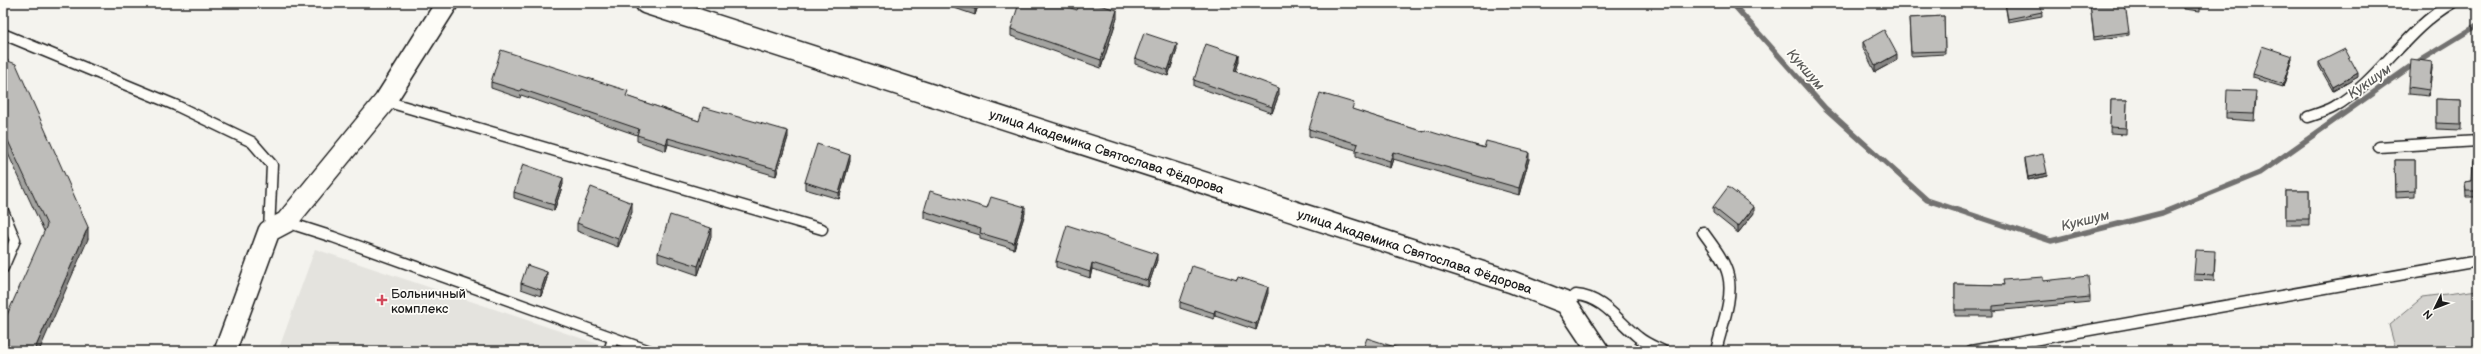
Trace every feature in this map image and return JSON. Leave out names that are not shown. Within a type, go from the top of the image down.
[{"type":"street","points":[[225,351],[278,226],[385,101],[447,3]]},
{"type":"street","name":"улица Академика Святослава Фёдорова","points":[[646,3],[1512,282],[1566,303]]},
{"type":"street","points":[[1566,303],[1598,351]]},
{"type":"lane","points":[[2308,117],[2334,107],[2360,87],[2391,54],[2441,9],[2452,3]]},
{"type":"lane","points":[[3,34],[176,105],[252,142],[272,166],[278,226],[333,237],[613,339],[650,351]]},
{"type":"lane","points":[[385,101],[822,229]]},
{"type":"lane","points":[[2378,147],[2478,141]]},
{"type":"lane","points":[[3,211],[15,240],[3,268]]},
{"type":"lane","points":[[1703,232],[1718,252],[1728,275],[1728,294],[1716,351]]},
{"type":"lane","points":[[1971,351],[2478,261]]},
{"type":"lane","points":[[1566,303],[1576,295],[1586,296],[1603,305],[1639,338],[1662,351]]},
{"type":"lane","points":[[609,351],[613,339]]},
{"type":"shaded area","name":"Больничный комплекс","points":[[315,249],[619,351],[278,351]]},
{"type":"shaded area","points":[[2478,290],[2478,351],[2396,351],[2389,325],[2423,297]]},
{"type":"building","points":[[958,3],[977,3],[975,9]]},
{"type":"building","points":[[1019,3],[1055,3],[1077,10],[1080,3],[1093,3],[1117,10],[1101,60],[1011,29]]},
{"type":"building","points":[[2005,3],[2041,3],[2042,12],[2008,19]]},
{"type":"building","points":[[2090,3],[2125,3],[2129,32],[2094,37]]},
{"type":"building","points":[[2184,3],[2200,3],[2200,5]]},
{"type":"building","points":[[1944,16],[1945,51],[1911,52],[1909,18]]},
{"type":"building","points":[[1884,30],[1897,54],[1875,66],[1863,42]]},
{"type":"building","points":[[1144,33],[1177,44],[1168,70],[1135,58]]},
{"type":"building","points":[[1206,44],[1239,55],[1234,71],[1279,88],[1272,107],[1194,80]]},
{"type":"building","points":[[2262,46],[2292,56],[2283,84],[2253,74]]},
{"type":"building","points":[[2345,49],[2358,73],[2333,87],[2319,62]]},
{"type":"building","points":[[501,50],[628,91],[626,96],[699,121],[703,107],[788,131],[776,169],[668,138],[666,144],[637,135],[639,129],[521,89],[520,91],[491,82]]},
{"type":"building","points":[[3,59],[16,64],[88,227],[34,351],[3,351],[3,324],[47,225],[3,130]]},
{"type":"building","points":[[2411,59],[2432,62],[2429,90],[2409,87]]},
{"type":"building","points":[[2227,90],[2256,91],[2254,114],[2226,113]]},
{"type":"building","points":[[1320,93],[1354,103],[1352,109],[1424,132],[1425,130],[1484,148],[1486,141],[1529,152],[1519,188],[1393,152],[1390,161],[1356,150],[1358,144],[1309,129]]},
{"type":"building","points":[[2436,99],[2461,100],[2461,124],[2436,123]]},
{"type":"building","points":[[2111,100],[2127,100],[2126,128],[2110,127]]},
{"type":"building","points":[[817,144],[850,155],[839,193],[805,182]]},
{"type":"building","points":[[2043,154],[2047,173],[2028,177],[2025,158]]},
{"type":"building","points":[[2395,160],[2415,160],[2415,191],[2396,192]]},
{"type":"building","points":[[2473,161],[2478,161],[2478,191],[2466,191],[2465,182],[2472,181]]},
{"type":"building","points":[[523,164],[563,178],[554,205],[514,192]]},
{"type":"building","points":[[591,187],[632,203],[618,239],[577,223]]},
{"type":"building","points":[[1728,187],[1754,207],[1738,227],[1713,207]]},
{"type":"building","points":[[930,191],[987,208],[991,197],[1025,207],[1014,243],[980,233],[981,229],[924,211]]},
{"type":"building","points":[[2286,191],[2309,191],[2309,219],[2286,219]]},
{"type":"building","points":[[670,215],[711,228],[698,266],[658,253]]},
{"type":"building","points":[[1067,225],[1157,254],[1148,281],[1092,263],[1090,272],[1056,261]]},
{"type":"building","points":[[2196,250],[2215,251],[2214,275],[2194,274]]},
{"type":"building","points":[[527,265],[547,272],[541,290],[521,283]]},
{"type":"building","points":[[1192,266],[1237,280],[1238,277],[1268,287],[1256,324],[1215,310],[1214,313],[1180,302]]},
{"type":"building","points":[[2088,276],[2090,297],[1993,306],[1993,310],[1955,310],[1955,284],[2004,285],[2003,280],[2043,277],[2043,281]]},
{"type":"building","points":[[1367,338],[1407,351],[1362,351]]},
{"type":"waterway","name":"Кукшум","points":[[1732,3],[1825,108],[1927,200],[2051,241],[2162,213],[2260,173],[2411,66],[2478,25]]},
{"type":"place","name":"Больничный комплекс","points":[[382,300]]}]
